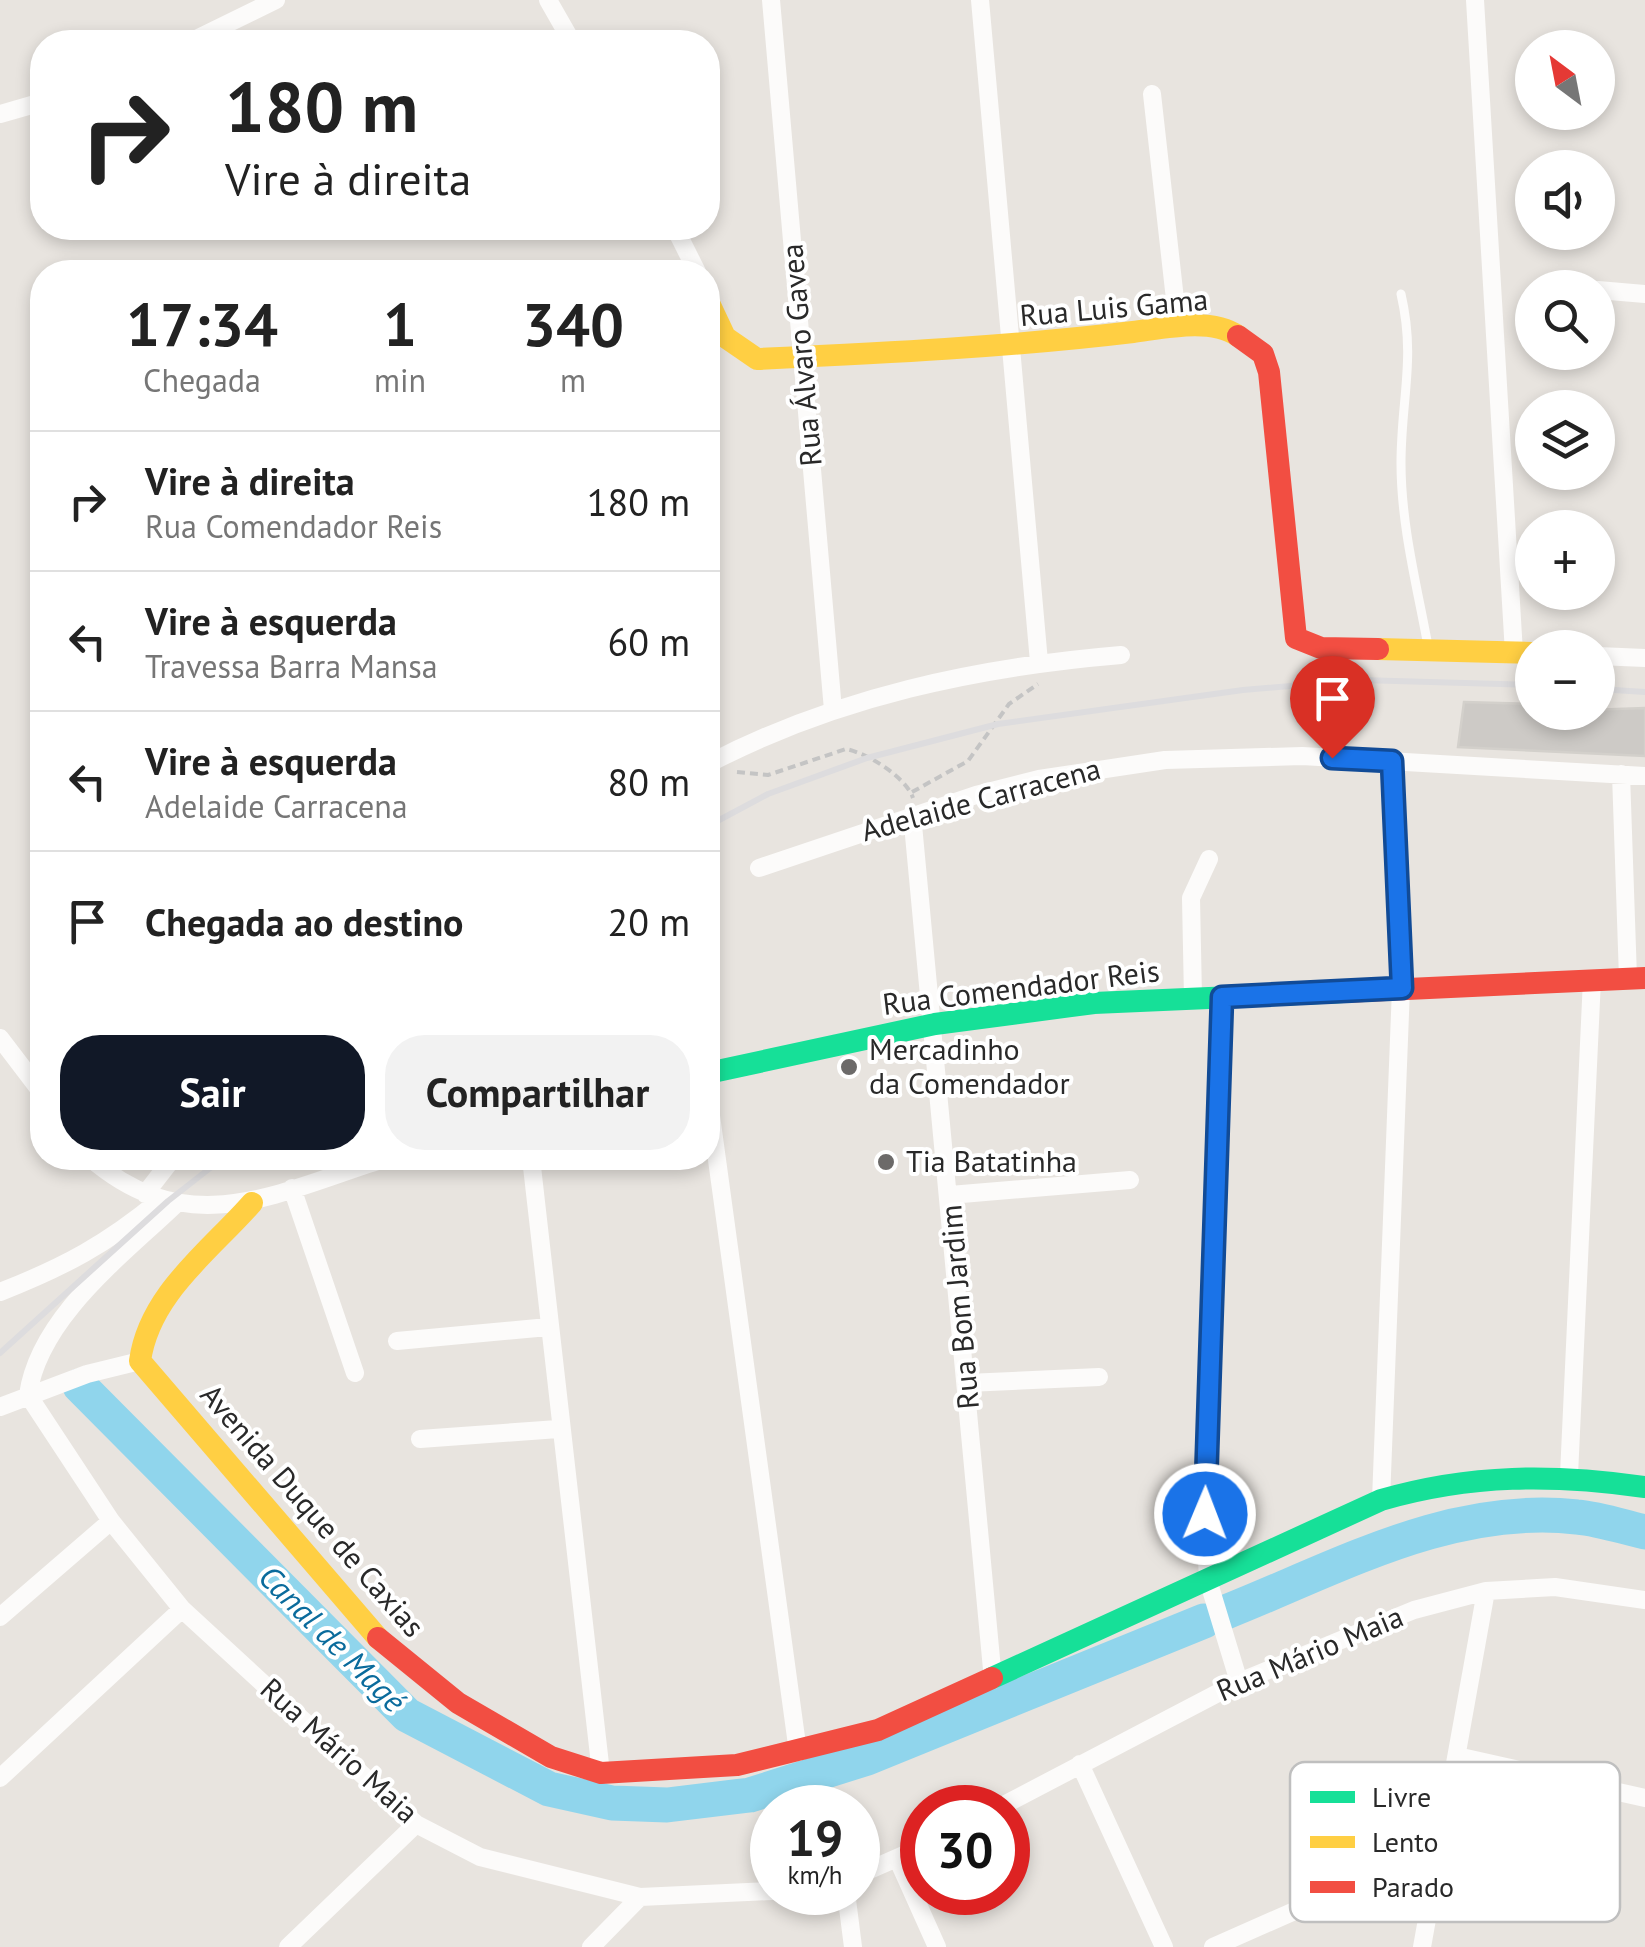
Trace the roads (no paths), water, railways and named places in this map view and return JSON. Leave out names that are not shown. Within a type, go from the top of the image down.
[{"type":"street","points":[[215,30],[276,0]]},
{"type":"street","points":[[548,0],[565,30]]},
{"type":"street","name":"Rua Álvaro Gavea","points":[[771,0],[834,710]]},
{"type":"street","points":[[980,0],[1039,662]]},
{"type":"street","points":[[1475,0],[1521,630]]},
{"type":"street","points":[[1152,94],[1178,326]]},
{"type":"street","points":[[0,114],[30,105]]},
{"type":"street","points":[[1615,291],[1645,294]]},
{"type":"street","name":"Rua Luis Gama","points":[[720,331],[736,351],[757,359],[802,360],[1011,347],[1178,326],[1228,328],[1263,354],[1269,372],[1296,638],[1321,648],[1430,654],[1515,653]]},
{"type":"street","points":[[720,765],[834,710],[946,679],[1039,662],[1122,655]]},
{"type":"street","points":[[1615,657],[1645,658]]},
{"type":"street","name":"Adelaide Carracena","points":[[758,868],[912,814],[1039,779],[1148,761],[1284,756],[1645,776]]},
{"type":"street","points":[[1381,1500],[1402,988],[1392,761]]},
{"type":"street","points":[[1621,774],[1636,978]]},
{"type":"street","name":"Rua Bom Jardim","points":[[912,814],[935,1024],[993,1680]]},
{"type":"street","points":[[1193,998],[1191,898],[1209,858]]},
{"type":"street","name":"Rua Comendador Reis","points":[[720,1070],[935,1024],[1094,1003],[1636,978]]},
{"type":"street","points":[[1569,1475],[1592,980]]},
{"type":"street","points":[[1222,997],[1205,1457],[1208,1580],[1240,1682]]},
{"type":"street","points":[[0,1038],[30,1077]]},
{"type":"street","points":[[110,1170],[160,1199],[217,1208],[252,1203],[348,1170]]},
{"type":"street","points":[[28,1395],[31,1376],[65,1318],[160,1199],[169,1170]]},
{"type":"street","points":[[531,1170],[558,1430],[601,1773]]},
{"type":"street","points":[[718,1170],[798,1752]]},
{"type":"street","points":[[950,1195],[1130,1180]]},
{"type":"street","points":[[292,1188],[355,1374]]},
{"type":"street","points":[[6,1290],[112,1240],[160,1199]]},
{"type":"street","points":[[0,1407],[140,1361],[140,1343],[152,1316],[252,1203]]},
{"type":"street","points":[[397,1341],[548,1326]]},
{"type":"street","name":"Avenida Duque de Caxias","points":[[140,1361],[386,1648],[458,1704],[551,1757],[601,1773],[737,1764],[878,1730],[1381,1500],[1458,1478],[1569,1475],[1645,1488]]},
{"type":"street","points":[[967,1383],[1099,1377]]},
{"type":"street","name":"Rua Mário Maia","points":[[28,1395],[111,1521],[182,1608],[416,1824],[480,1857],[640,1897],[750,1892]]},
{"type":"street","points":[[420,1438],[558,1430]]},
{"type":"street","points":[[0,1618],[111,1521]]},
{"type":"street","name":"Rua Mário Maia","points":[[1030,1791],[1240,1682],[1361,1628],[1453,1597],[1555,1587],[1645,1600]]},
{"type":"street","points":[[1456,1762],[1486,1592]]},
{"type":"street","points":[[0,1778],[182,1608]]},
{"type":"street","points":[[1457,1756],[1484,1762]]},
{"type":"street","points":[[1080,1764],[1164,1947]]},
{"type":"street","points":[[1620,1792],[1645,1798]]},
{"type":"street","points":[[288,1947],[416,1824]]},
{"type":"street","points":[[880,1867],[898,1860],[937,1947]]},
{"type":"street","points":[[592,1947],[640,1897]]},
{"type":"street","points":[[1213,1947],[1290,1913]]},
{"type":"street","points":[[849,1915],[853,1947]]},
{"type":"street","points":[[1422,1947],[1426,1922]]},
{"type":"lane","points":[[1401,294],[1410,335],[1401,463],[1406,526],[1430,654]]},
{"type":"waterway","name":"Canal de Magé","points":[[80,1386],[407,1715],[549,1789],[612,1803],[667,1805],[750,1795],[867,1758],[1204,1621]]},
{"type":"waterway","name":"Canal de Magé","points":[[1226,1612],[1397,1542],[1485,1520],[1530,1515],[1577,1517],[1645,1532]]},
{"type":"railway","points":[[720,820],[768,794],[867,758],[998,724],[1243,690],[1360,680],[1515,685]]},
{"type":"railway","points":[[1615,690],[1645,692]]},
{"type":"railway","points":[[0,1353],[208,1170]]},
{"type":"place","name":"Mercadinho da Comendador","points":[[849,1067]]},
{"type":"place","name":"Tia Batatinha","points":[[886,1162]]}]
